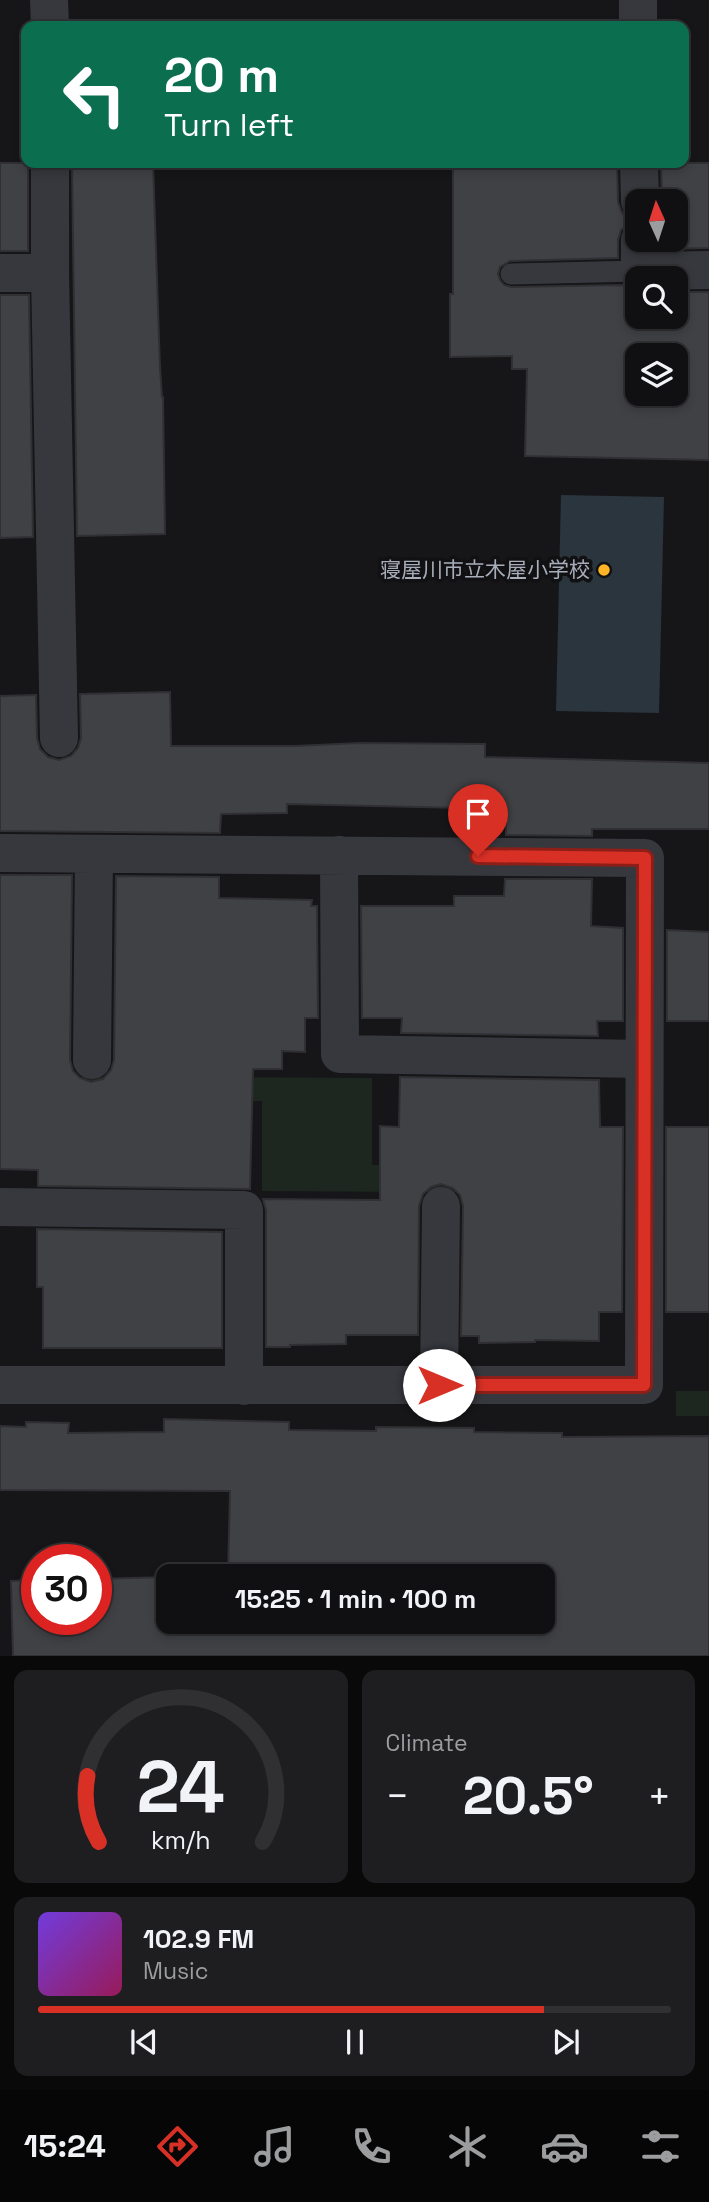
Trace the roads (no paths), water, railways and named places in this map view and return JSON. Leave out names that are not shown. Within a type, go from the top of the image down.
[{"type":"street","points":[[50,0],[50,21]]},
{"type":"street","points":[[638,0],[638,21]]},
{"type":"street","points":[[50,168],[59,738]]},
{"type":"street","points":[[639,168],[640,189]]},
{"type":"street","points":[[640,255],[709,270]]},
{"type":"street","points":[[0,273],[50,273]]},
{"type":"street","points":[[0,853],[645,858],[644,1385],[0,1385]]},
{"type":"street","points":[[92,1060],[94,854]]},
{"type":"street","points":[[339,855],[340,1054],[644,1059]]},
{"type":"street","points":[[439,1385],[441,1206]]},
{"type":"street","points":[[0,1207],[244,1210],[244,1385]]},
{"type":"lane","points":[[511,274],[640,255]]},
{"type":"place","name":"寝屋川市立木屋小学校","points":[[604,570]]}]
